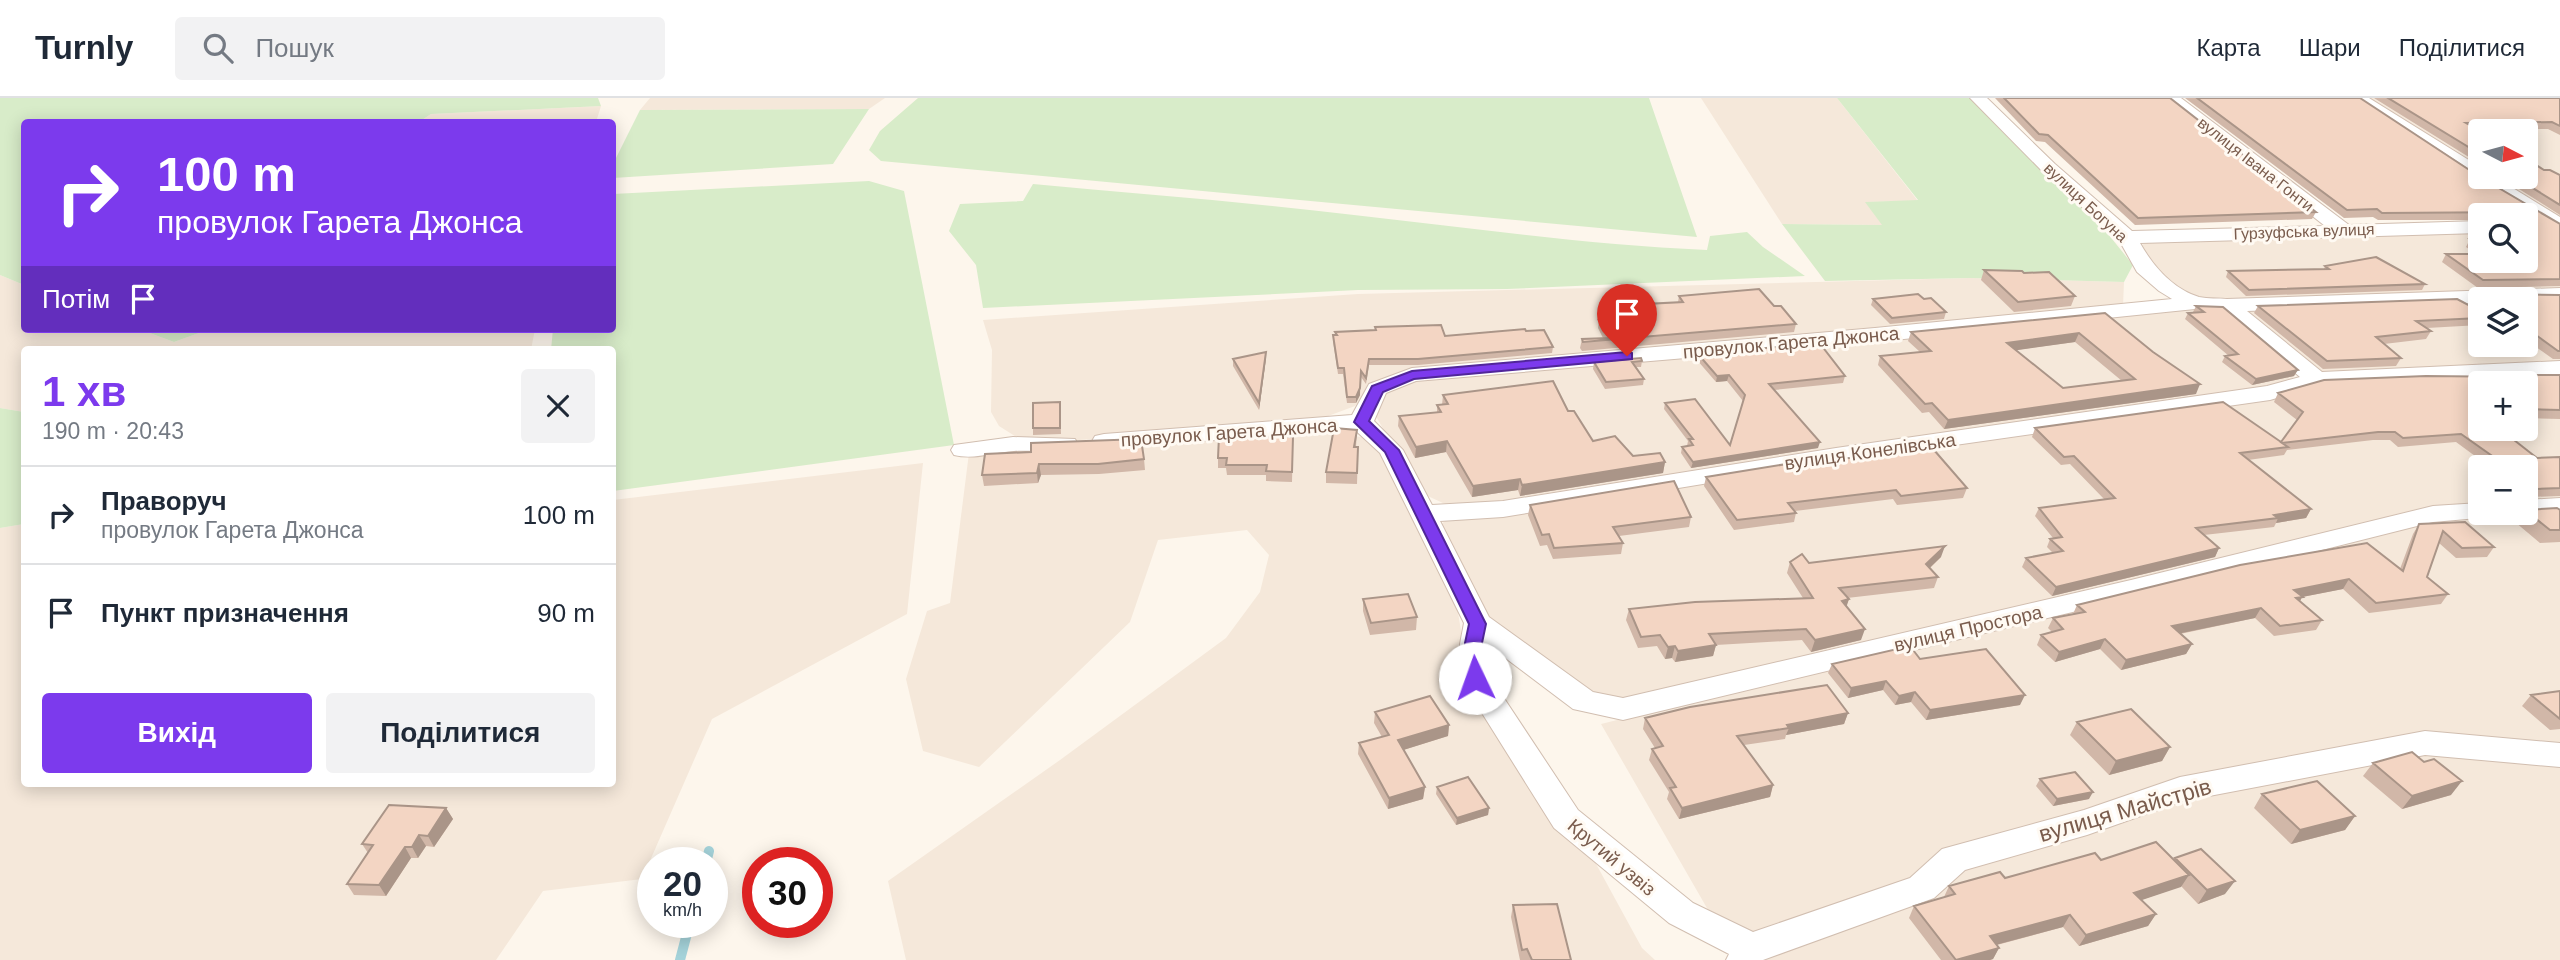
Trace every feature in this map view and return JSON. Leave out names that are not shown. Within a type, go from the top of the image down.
[{"type":"street","name":"вулиця Богуна","points":[[1978,98],[2049,169],[2127,237],[2144,268],[2166,287],[2195,303]]},
{"type":"street","name":"вулиця Івана Гонти","points":[[2171,98],[2342,229]]},
{"type":"street","points":[[2358,98],[2468,168]]},
{"type":"street","points":[[2502,189],[2525,203]]},
{"type":"street","points":[[2538,211],[2560,225],[2538,226]]},
{"type":"street","name":"Гурзуфська вулиця","points":[[2127,237],[2468,227]]},
{"type":"street","points":[[2129,307],[2138,299],[2144,268]]},
{"type":"street","name":"провулок Гарета Джонса","points":[[963,450],[1361,422],[1377,389],[1412,375],[1875,335],[2129,307],[2195,303],[2227,305],[2560,295]]},
{"type":"street","points":[[2227,305],[2317,379]]},
{"type":"street","name":"вулиця Конелівська","points":[[1422,513],[1503,509],[1823,456],[2270,393],[2317,379],[2560,368]]},
{"type":"street","points":[[1361,422],[1391,450],[1478,624]]},
{"type":"street","points":[[2538,507],[2560,506]]},
{"type":"street","name":"вулиця Простора","points":[[1478,624],[1584,702],[1623,709],[2118,592],[2433,514],[2468,512]]},
{"type":"street","name":"Крутий узвіз","points":[[1478,624],[1474,643],[1475,678],[1566,819],[1681,913],[1747,954]]},
{"type":"street","name":"вулиця Майстрів","points":[[1747,954],[1922,888],[1954,859],[2087,822],[2180,789],[2425,743],[2463,743],[2516,753],[2560,755]]},
{"type":"shaded area","points":[[650,98],[885,98],[869,109],[640,110]]},
{"type":"shaded area","points":[[1701,98],[1837,98],[1918,201],[1866,202],[1883,225],[1782,224]]},
{"type":"shaded area","points":[[2363,98],[2560,98],[2560,220],[2538,207],[2538,203],[2532,203],[2508,189],[2538,189],[2538,119],[2468,119],[2468,164]]},
{"type":"shaded area","points":[[601,106],[597,119],[424,119],[431,114]]},
{"type":"shaded area","points":[[2560,229],[2560,292],[2538,293],[2538,287],[2468,287],[2468,295],[2222,303],[2196,298],[2173,286],[2147,259],[2142,245],[2153,239],[2468,230],[2468,273],[2538,273],[2538,249]]},
{"type":"shaded area","points":[[0,275],[21,284],[21,333],[150,333],[174,342],[199,333],[534,333],[532,346],[21,346],[21,412],[0,408]]},
{"type":"shaded area","points":[[1970,278],[2124,282],[2123,306],[1409,373],[1372,388],[1355,406],[1320,419],[1262,426],[1066,441],[1021,440],[999,426],[991,412],[992,350],[983,320],[1358,294]]},
{"type":"shaded area","points":[[2560,298],[2560,366],[2326,373],[2303,365],[2239,307],[2468,300],[2468,357],[2538,357],[2538,299]]},
{"type":"shaded area","points":[[2210,306],[2299,372],[2283,386],[1456,509],[1419,492],[1373,411],[1382,391],[1415,378]]},
{"type":"shaded area","points":[[2560,371],[2560,502],[2538,503],[2538,455],[2468,455],[2468,509],[1627,702],[1593,699],[1486,619],[1438,529],[1447,518],[2276,397],[2468,379],[2468,441],[2538,441],[2538,373]]},
{"type":"shaded area","points":[[1314,432],[1362,437],[1386,451],[1457,606],[1468,675],[1589,851],[1642,948],[1655,960],[906,960],[888,881],[1060,760],[1226,638],[1260,592],[1269,555],[1247,530],[1158,540],[1130,622],[979,767],[923,751],[906,679],[927,611],[950,603],[969,453]]},
{"type":"shaded area","points":[[923,463],[907,614],[712,719],[656,847],[637,847],[637,880],[543,891],[496,960],[0,960],[0,528],[21,524],[21,787],[616,787],[616,500]]},
{"type":"shaded area","points":[[2560,510],[2560,749],[2458,737],[2175,783],[1917,881],[1750,935],[1715,922],[1601,724],[2437,517],[2468,515],[2468,525],[2538,525],[2538,511]]},
{"type":"shaded area","points":[[2431,749],[2560,761],[2560,960],[1754,960],[1960,865],[2184,794]]},
{"type":"green space","points":[[0,98],[598,98],[601,106],[431,114],[424,119],[21,119],[21,284],[0,275]]},
{"type":"green space","points":[[918,98],[1649,98],[1697,237],[881,161],[869,150],[880,131]]},
{"type":"green space","points":[[1837,98],[1972,98],[2096,219],[2133,265],[2124,282],[1970,278],[1825,281],[1782,224],[1882,225],[1865,202],[1918,200]]},
{"type":"green space","points":[[869,109],[833,164],[616,178],[616,158],[640,110]]},
{"type":"green space","points":[[869,181],[904,191],[954,445],[616,491],[616,346],[551,346],[553,333],[616,333],[616,194]]},
{"type":"green space","points":[[1033,184],[1274,206],[1530,236],[1663,248],[1707,250],[1710,236],[1747,232],[1763,247],[1805,276],[1507,289],[1358,290],[983,308],[976,265],[949,231],[960,204],[1023,201]]},
{"type":"green space","points":[[150,333],[199,333],[174,342]]},
{"type":"green space","points":[[0,408],[21,412],[21,524],[0,528]]},
{"type":"building","points":[[2004,98],[2170,98],[2316,212],[2138,218],[2048,135],[2039,134]]},
{"type":"building","points":[[2197,98],[2360,98],[2468,169],[2468,189],[2500,189],[2524,203],[2468,203],[2468,212],[2382,213],[2377,209],[2347,210]]},
{"type":"building","points":[[2388,98],[2560,98],[2560,126],[2552,122],[2538,122],[2538,119],[2468,119],[2468,147]]},
{"type":"building","points":[[2538,166],[2560,175],[2560,205],[2534,189],[2538,189]]},
{"type":"building","points":[[2538,211],[2560,224],[2560,279],[2483,280],[2473,273],[2538,273]]},
{"type":"building","points":[[2446,254],[2468,254],[2468,269]]},
{"type":"building","points":[[2376,257],[2425,284],[2249,290],[2228,271],[2329,269],[2325,266]]},
{"type":"building","points":[[1984,270],[2049,272],[2075,296],[2018,302]]},
{"type":"building","points":[[1759,289],[1774,306],[1781,306],[1796,324],[1583,342],[1582,339],[1609,338],[1599,320],[1634,318],[1626,305],[1683,302],[1679,296]]},
{"type":"building","points":[[1918,294],[1924,299],[1931,298],[1946,312],[1892,318],[1873,299]]},
{"type":"building","points":[[2538,295],[2560,295],[2558,351],[2538,336]]},
{"type":"building","points":[[2457,299],[2468,305],[2468,319],[2416,321],[2431,331],[2376,337],[2401,358],[2327,361],[2258,306]]},
{"type":"building","points":[[2196,306],[2223,307],[2298,370],[2256,379],[2225,356],[2238,354],[2188,313],[2204,312]]},
{"type":"building","points":[[2105,313],[2153,352],[2200,384],[1948,420],[1932,403],[1925,404],[1880,356],[1931,351],[1911,332]],"holes":[[[2079,333],[2135,379],[2063,388],[2007,343]]]},
{"type":"building","points":[[1441,325],[1445,336],[1525,329],[1544,330],[1553,347],[1418,359],[1369,359],[1366,378],[1361,371],[1360,388],[1356,397],[1347,397],[1344,368],[1338,368],[1333,335],[1337,335],[1335,332],[1376,330],[1375,327]]},
{"type":"building","points":[[1821,345],[1845,376],[1769,384],[1820,442],[1693,462],[1682,447],[1693,445],[1689,439],[1693,439],[1665,403],[1695,399],[1730,445],[1745,395],[1729,375],[1717,376],[1698,354]]},
{"type":"building","points":[[1266,352],[1259,403],[1233,359]]},
{"type":"building","points":[[1641,358],[1642,361],[1632,362],[1644,379],[1606,382],[1594,362]]},
{"type":"building","points":[[2538,375],[2560,375],[2560,410],[2538,409]]},
{"type":"building","points":[[2468,376],[2468,439],[2461,434],[2403,438],[2395,432],[2378,432],[2282,443],[2288,447],[2240,453],[2311,509],[2274,515],[2278,518],[2196,528],[2219,548],[2056,587],[2026,558],[2063,551],[2050,539],[2062,537],[2039,508],[2115,498],[2074,456],[2064,457],[2035,428],[2223,402],[2281,442],[2303,412],[2278,393],[2324,380]]},
{"type":"building","points":[[1553,381],[1568,411],[1574,411],[1593,441],[1615,436],[1633,456],[1660,453],[1665,462],[1522,485],[1520,479],[1473,486],[1447,441],[1416,447],[1399,416],[1441,412],[1437,405],[1448,404],[1443,395]]},
{"type":"building","points":[[1060,402],[1060,428],[1033,428],[1033,403]]},
{"type":"building","points":[[1334,428],[1357,430],[1354,447],[1358,447],[1357,473],[1326,472]]},
{"type":"building","points":[[1219,436],[1293,437],[1292,472],[1266,471],[1267,465],[1226,465],[1227,458],[1218,458]]},
{"type":"building","points":[[1141,439],[1144,459],[1098,464],[1039,464],[1037,473],[982,475],[985,454],[1031,452],[1031,443]]},
{"type":"building","points":[[2471,441],[2515,441],[2533,455],[2491,455]]},
{"type":"building","points":[[1934,450],[1967,488],[1901,496],[1896,490],[1788,503],[1796,513],[1737,520],[1706,477],[1836,456],[1839,459]]},
{"type":"building","points":[[2560,457],[2560,488],[2538,489],[2538,458]]},
{"type":"building","points":[[1674,481],[1691,517],[1613,527],[1623,543],[1554,548],[1549,534],[1542,535],[1530,505]]},
{"type":"building","points":[[2538,509],[2560,510],[2560,530],[2550,530],[2538,520]]},
{"type":"building","points":[[2465,522],[2494,547],[2462,548],[2443,531],[2427,577],[2448,594],[2376,603],[2349,579],[2294,590],[2303,597],[2296,598],[2322,620],[2280,626],[2261,608],[2172,626],[2192,644],[2126,660],[2105,639],[2059,652],[2041,635],[2063,629],[2053,618],[2085,612],[2077,605],[2240,565],[2367,543],[2403,571],[2419,524]]},
{"type":"building","points":[[1945,546],[1926,564],[1938,577],[1839,588],[1849,599],[1842,601],[1865,629],[1815,640],[1806,629],[1709,634],[1716,645],[1678,651],[1675,646],[1668,647],[1660,635],[1641,637],[1629,609],[1695,602],[1813,598],[1790,562],[1802,554],[1809,563]]},
{"type":"building","points":[[1408,594],[1417,617],[1371,623],[1363,599]]},
{"type":"building","points":[[1910,646],[1920,659],[1986,649],[2025,695],[1930,710],[1915,692],[1899,696],[1886,681],[1851,688],[1832,664]]},
{"type":"building","points":[[1827,685],[1848,713],[1787,725],[1789,728],[1737,736],[1773,785],[1682,808],[1670,788],[1676,787],[1652,749],[1663,746],[1645,718],[1690,707]]},
{"type":"building","points":[[2560,691],[2560,719],[2531,695]]},
{"type":"building","points":[[1430,696],[1449,725],[1398,740],[1425,787],[1389,798],[1359,743],[1389,735],[1375,712]]},
{"type":"building","points":[[2131,709],[2170,747],[2116,761],[2077,722]]},
{"type":"building","points":[[2412,752],[2424,762],[2434,759],[2462,781],[2412,796],[2373,763]]},
{"type":"building","points":[[2075,772],[2093,792],[2057,799],[2040,779]]},
{"type":"building","points":[[1468,777],[1489,808],[1457,818],[1437,787]]},
{"type":"building","points":[[2317,781],[2355,816],[2300,830],[2262,794]]},
{"type":"building","points":[[389,805],[446,808],[428,836],[419,835],[412,847],[405,847],[379,885],[347,884],[373,845],[362,844]]},
{"type":"building","points":[[2156,842],[2189,875],[2134,893],[2156,914],[2086,935],[2070,915],[1990,936],[1999,948],[1956,960],[1914,906],[1955,894],[1949,886],[2000,872],[2005,878],[2095,853],[2101,860]]},
{"type":"building","points":[[2201,849],[2235,881],[2207,890],[2175,858]]},
{"type":"building","points":[[1557,904],[1571,960],[1532,960],[1527,949],[1522,950],[1513,905]]},
{"type":"waterway","points":[[680,960],[686,938]]},
{"type":"route","points":[[1475,678],[1474,643],[1478,624],[1391,450],[1361,422],[1377,389],[1412,375],[1627,356]]}]
